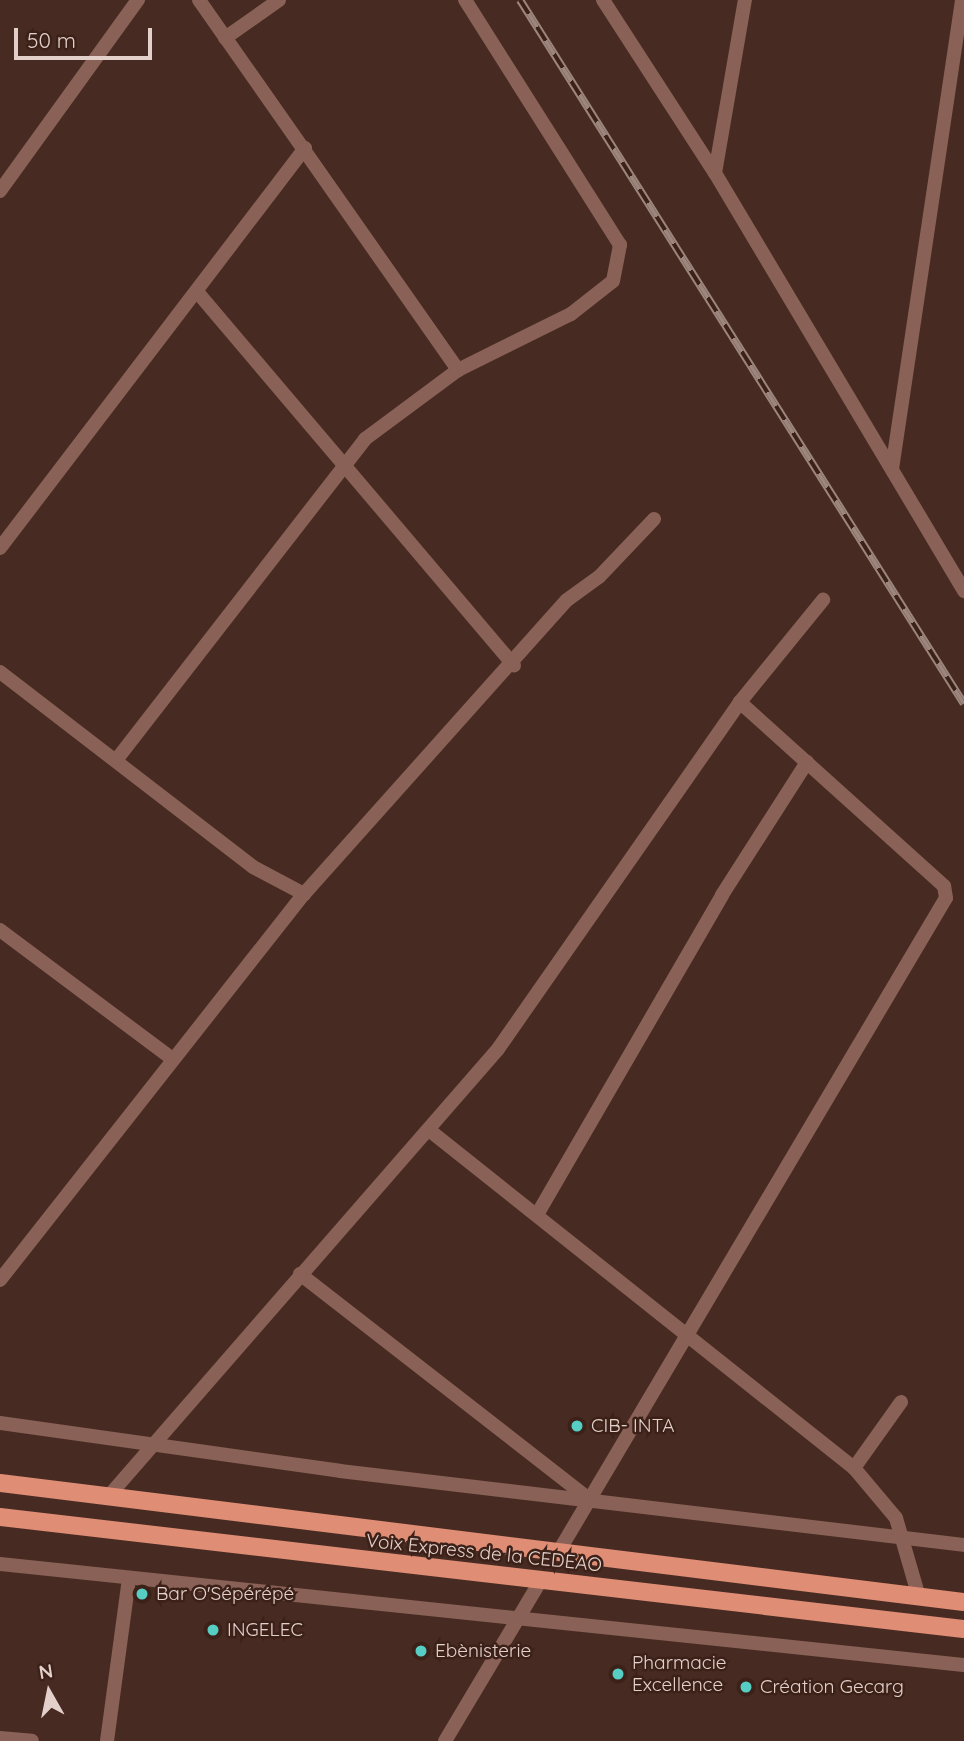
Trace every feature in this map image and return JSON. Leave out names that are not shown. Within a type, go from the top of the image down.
[{"type":"main road","points":[[0,1483],[964,1602]]},
{"type":"main road","name":"Voix Express de la CEDEAO","points":[[0,1517],[964,1629]]},
{"type":"street","points":[[0,191],[138,0]]},
{"type":"street","points":[[199,0],[458,370]]},
{"type":"street","points":[[225,38],[279,0]]},
{"type":"street","points":[[117,759],[341,465],[385,422],[458,370],[589,303],[613,281],[620,264],[616,236],[465,0]]},
{"type":"street","points":[[603,0],[715,173],[964,591]]},
{"type":"street","points":[[715,173],[745,0]]},
{"type":"street","points":[[892,469],[962,0]]},
{"type":"street","points":[[0,548],[199,294],[305,148]]},
{"type":"street","points":[[199,294],[341,465],[514,666]]},
{"type":"street","points":[[0,1280],[172,1058],[304,894],[514,666],[567,600],[599,578],[654,519]]},
{"type":"street","points":[[107,1498],[300,1274],[429,1130],[543,991],[740,702],[823,600]]},
{"type":"street","points":[[0,672],[117,759],[253,867],[304,894]]},
{"type":"street","points":[[559,1551],[587,1498],[946,898],[944,886],[740,702]]},
{"type":"street","points":[[538,1213],[727,885],[807,762]]},
{"type":"street","points":[[0,930],[172,1058]]},
{"type":"street","points":[[429,1130],[687,1332],[880,1492],[902,1538],[919,1597]]},
{"type":"street","points":[[300,1274],[587,1498]]},
{"type":"street","points":[[854,1468],[901,1402]]},
{"type":"street","points":[[0,1423],[964,1545]]},
{"type":"street","points":[[0,1564],[964,1665]]},
{"type":"street","points":[[107,1741],[129,1579]]},
{"type":"street","points":[[445,1741],[541,1580]]},
{"type":"street","points":[[0,1738],[32,1741]]},
{"type":"railway","points":[[520,0],[964,704]]},
{"type":"place","name":"CIB- INTA","points":[[577,1426]]},
{"type":"place","name":"Bar O'Sépérépé","points":[[142,1594]]},
{"type":"place","name":"INGELEC","points":[[213,1630]]},
{"type":"place","name":"Ebènisterie","points":[[421,1651]]},
{"type":"place","name":"Pharmacie Excellence","points":[[618,1674]]},
{"type":"place","name":"Création Gecarg","points":[[746,1687]]}]
